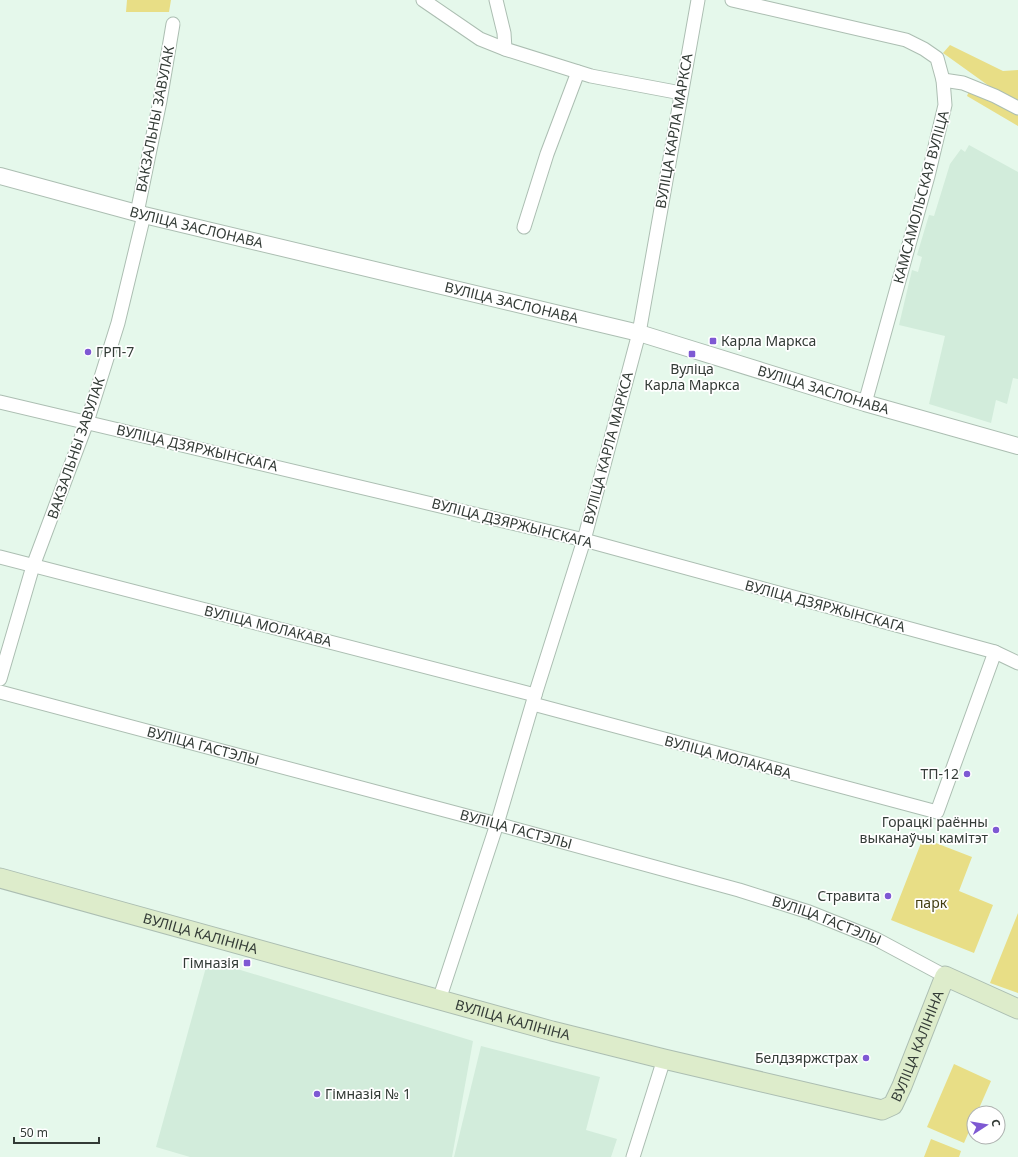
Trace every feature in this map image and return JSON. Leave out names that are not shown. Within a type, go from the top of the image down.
[{"type":"main road","name":"ВУЛІЦА КАЛІНІНА","points":[[0,878],[439,1000],[664,1059],[882,1110],[893,1105],[896,1099],[945,976]]},
{"type":"main road","name":"ВУЛІЦА ГАСТЭЛЫ","points":[[945,976],[1018,1009]]},
{"type":"street","points":[[423,0],[480,39],[505,49],[591,76],[681,93]]},
{"type":"street","points":[[496,0],[504,33],[505,49]]},
{"type":"street","name":"ВУЛІЦА КАРЛА МАРКСА","points":[[439,1000],[497,824],[534,699],[584,540],[639,332],[698,0]]},
{"type":"street","name":"КАМСАМОЛЬСКАЯ ВУЛІЦА","points":[[732,0],[906,40],[924,49],[937,58],[943,80],[945,104],[938,140],[865,403]]},
{"type":"street","name":"ВАКЗАЛЬНЫ ЗАВУЛАК","points":[[0,679],[34,566],[87,422],[118,323],[141,214],[173,24]]},
{"type":"street","points":[[524,227],[547,154],[578,72]]},
{"type":"street","points":[[943,80],[963,83],[995,96],[1018,108]]},
{"type":"street","name":"ВУЛІЦА ЗАСЛОНАВА","points":[[0,176],[141,214],[639,332],[865,403],[1018,446]]},
{"type":"street","name":"ВУЛІЦА ДЗЯРЖЫНСКАГА","points":[[0,402],[584,540],[995,652],[1018,663]]},
{"type":"street","name":"ВУЛІЦА МОЛАКАВА","points":[[0,558],[534,699],[924,810],[937,812],[995,652]]},
{"type":"street","name":"ВУЛІЦА ГАСТЭЛЫ","points":[[0,692],[739,890],[809,912],[876,939],[945,976]]},
{"type":"street","points":[[633,1157],[664,1059]]},
{"type":"shaded area","points":[[969,145],[1018,172],[1018,379],[1013,378],[1007,404],[996,400],[991,423],[929,404],[945,336],[899,325],[912,270],[918,272],[922,257],[917,255],[929,215],[934,216],[950,164],[961,149],[965,152]]},
{"type":"shaded area","name":"Гімназія № 1","points":[[208,960],[473,1041],[452,1157],[190,1157],[156,1147]]},
{"type":"shaded area","points":[[481,1046],[600,1077],[586,1130],[617,1139],[611,1157],[454,1157]]},
{"type":"green space","points":[[127,0],[171,0],[169,12],[126,12]]},
{"type":"green space","points":[[950,45],[1003,71],[1018,70],[1018,103],[1003,96],[943,53]]},
{"type":"green space","points":[[969,91],[1018,114],[1018,126],[967,96]]},
{"type":"green space","name":"парк","points":[[923,838],[972,857],[959,891],[993,905],[974,953],[891,920]]},
{"type":"green space","points":[[1018,913],[1018,993],[990,983]]},
{"type":"green space","points":[[954,1064],[991,1081],[980,1105],[966,1105],[966,1138],[964,1143],[927,1127]]},
{"type":"green space","points":[[931,1139],[961,1151],[959,1157],[924,1157]]},
{"type":"place","name":"Карла Маркса","points":[[713,341]]},
{"type":"place","name":"ГРП-7","points":[[88,352]]},
{"type":"place","name":"Вуліца Карла Маркса","points":[[692,354]]},
{"type":"place","name":"ТП-12","points":[[967,774]]},
{"type":"place","name":"Горацкі раённы выканаўчы камітэт","points":[[996,830]]},
{"type":"place","name":"Стравита","points":[[888,896]]},
{"type":"place","name":"Гімназія","points":[[247,963]]},
{"type":"place","name":"Белдзяржстрах","points":[[866,1058]]},
{"type":"place","name":"Гімназія № 1","points":[[317,1094]]}]
